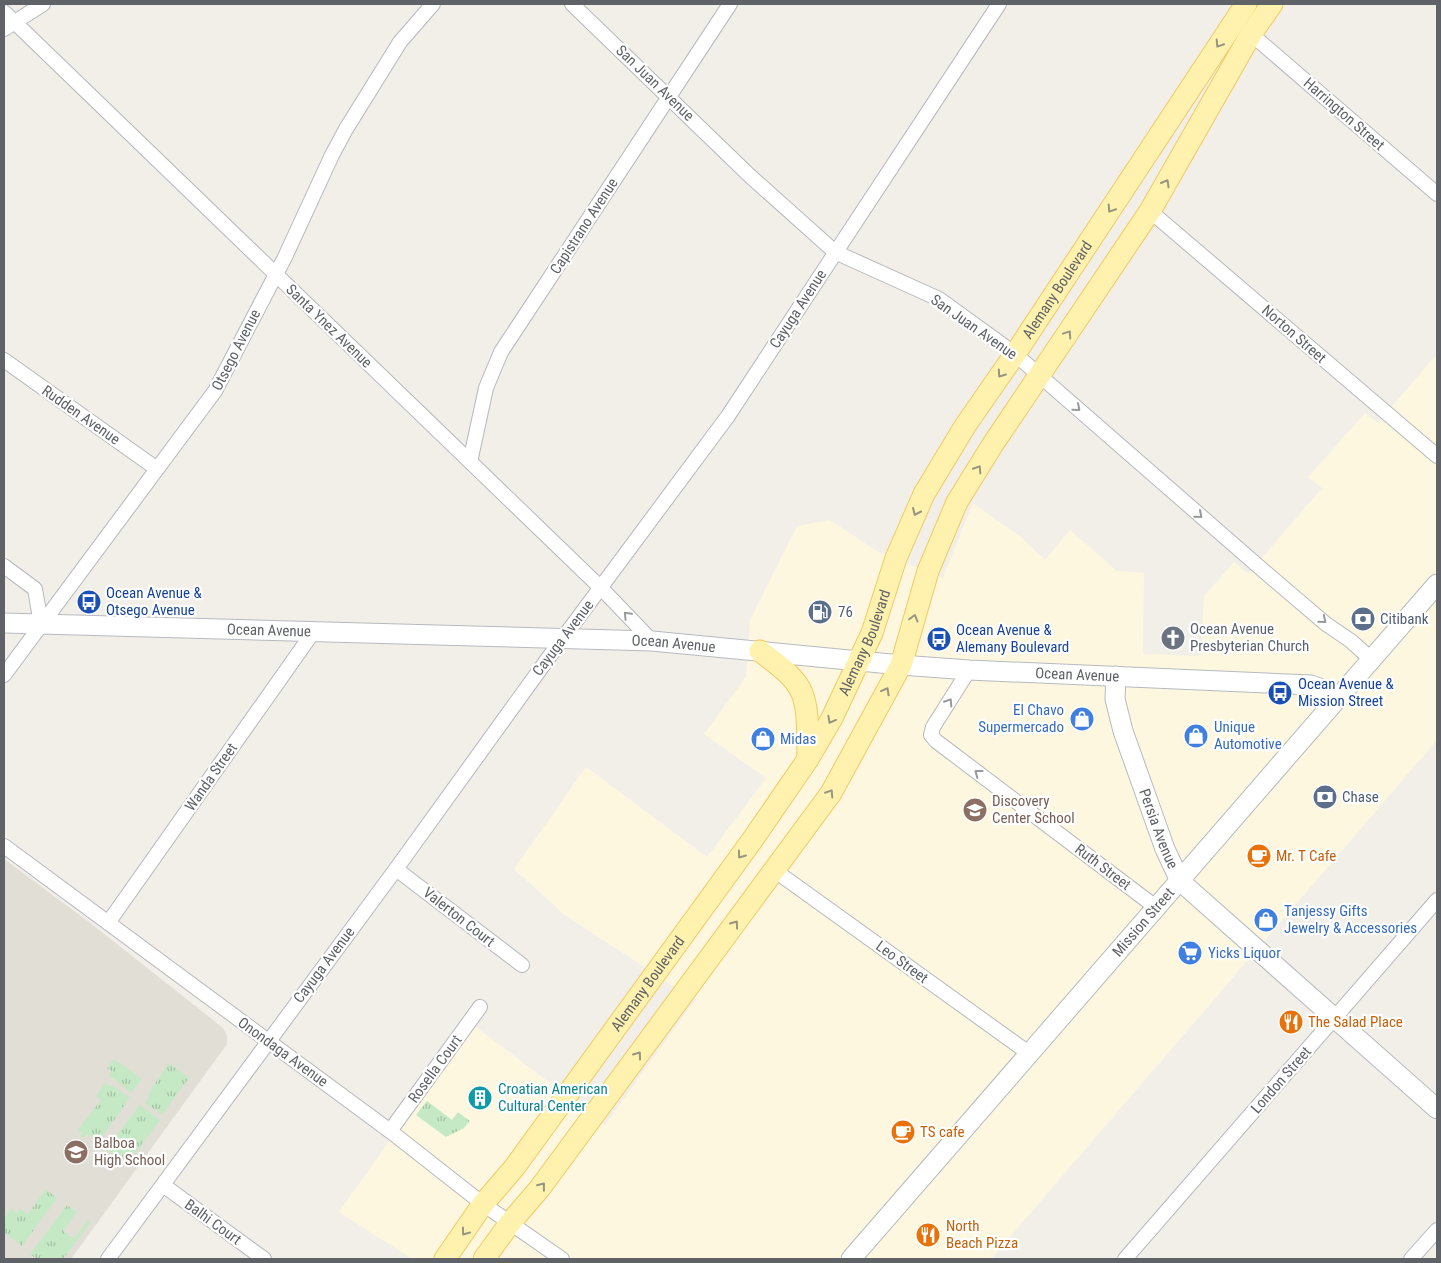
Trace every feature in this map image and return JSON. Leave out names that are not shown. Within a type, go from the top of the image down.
[{"type":"main road","name":"Alemany Boulevard","points":[[445,1259],[483,1204],[514,1168],[753,839],[808,759],[832,718],[872,633],[896,558],[924,494],[965,426],[1015,354],[1246,4]]},
{"type":"main road","points":[[484,1259],[510,1223],[540,1188],[831,793],[901,665],[928,570],[957,502],[1150,211],[1251,34],[1272,4]]},
{"type":"main road","name":"Mission Street","points":[[851,1259],[1437,584]]},
{"type":"main road","name":"Ocean Avenue","points":[[4,623],[652,641],[969,670],[1311,685],[1341,696]]},
{"type":"main road","points":[[760,651],[790,676],[800,689],[806,703],[808,759]]},
{"type":"main road","name":"Persia Avenue","points":[[1116,676],[1115,698],[1123,731],[1165,850],[1180,881],[1437,1109]]},
{"type":"street","points":[[9,26],[43,4]]},
{"type":"street","name":"Otsego Avenue","points":[[4,675],[216,391],[346,129],[400,42],[433,4]]},
{"type":"street","name":"San Juan Avenue","points":[[572,4],[750,176],[835,252],[939,299],[1015,354],[1265,572],[1372,660]]},
{"type":"street","name":"Capistrano Avenue","points":[[470,462],[486,388],[501,352],[730,4]]},
{"type":"street","name":"Cayuga Avenue","points":[[108,1259],[728,416],[999,4]]},
{"type":"street","name":"Santa Ynez Avenue","points":[[4,12],[9,26],[275,274],[601,588],[652,641]]},
{"type":"street","name":"Harrington Street","points":[[1251,34],[1437,194]]},
{"type":"street","name":"Norton Street","points":[[1150,211],[1437,456]]},
{"type":"street","name":"Rudden Avenue","points":[[4,360],[157,469]]},
{"type":"street","points":[[4,566],[35,589],[41,624]]},
{"type":"street","name":"Wanda Street","points":[[108,923],[314,631]]},
{"type":"street","name":"Ruth Street","points":[[969,670],[932,727],[931,735],[936,741],[1157,908]]},
{"type":"street","name":"Onondaga Avenue","points":[[4,846],[390,1131],[483,1204],[562,1259]]},
{"type":"street","name":"Valerton Court","points":[[396,869],[522,965]]},
{"type":"street","name":"Leo Street","points":[[774,870],[1030,1054]]},
{"type":"street","name":"London Street","points":[[1125,1259],[1437,900]]},
{"type":"street","name":"Rosella Court","points":[[390,1131],[480,1007]]},
{"type":"street","name":"Balhi Court","points":[[163,1185],[264,1259]]},
{"type":"street","points":[[1411,1259],[1437,1230]]},
{"type":"shaded area","points":[[1437,354],[1437,740],[991,1259],[412,1259],[339,1212],[472,1024],[605,1125],[695,1000],[565,915],[514,869],[586,767],[707,857],[766,778],[704,734],[746,677],[750,620],[797,526],[830,520],[878,552],[943,578],[973,503],[1022,538],[1045,560],[1070,530],[1117,571],[1144,573],[1143,654],[1201,656],[1204,596],[1234,562],[1248,574],[1322,488],[1308,477],[1365,413],[1378,423]]},
{"type":"shaded area","name":"Balboa High School","points":[[4,859],[89,922],[223,1028],[227,1036],[227,1044],[71,1259],[4,1259]]},
{"type":"green space","points":[[114,1059],[142,1079],[131,1093],[109,1075],[112,1071],[107,1068]]},
{"type":"green space","points":[[169,1063],[189,1078],[162,1115],[145,1103],[149,1097],[149,1092]]},
{"type":"green space","points":[[105,1083],[110,1086],[112,1085],[130,1098],[98,1142],[87,1134],[83,1138],[80,1136],[82,1133],[78,1130],[101,1100],[96,1096]]},
{"type":"green space","points":[[427,1101],[452,1120],[458,1112],[470,1121],[464,1128],[446,1137],[416,1115]]},
{"type":"green space","points":[[140,1105],[160,1120],[127,1164],[122,1162],[119,1167],[115,1164],[119,1159],[106,1149]]},
{"type":"green space","points":[[46,1189],[57,1198],[22,1246],[4,1232],[4,1219],[11,1209],[16,1213],[20,1209],[28,1214]]},
{"type":"green space","points":[[67,1205],[77,1212],[63,1231],[74,1239],[88,1220],[91,1222],[63,1259],[37,1259],[30,1254]]},
{"type":"place","name":"Ocean Avenue & Otsego Avenue","points":[[89,602]]},
{"type":"place","name":"76","points":[[820,612]]},
{"type":"place","name":"Citibank","points":[[1363,619]]},
{"type":"place","name":"Ocean Avenue Presbyterian Church","points":[[1173,638]]},
{"type":"place","name":"Ocean Avenue & Alemany Boulevard","points":[[939,639]]},
{"type":"place","name":"Ocean Avenue & Mission Street","points":[[1280,693]]},
{"type":"place","name":"El Chavo Supermercado","points":[[1082,719]]},
{"type":"place","name":"Unique Automotive","points":[[1196,736]]},
{"type":"place","name":"Midas","points":[[763,739]]},
{"type":"place","name":"Chase","points":[[1325,797]]},
{"type":"place","name":"Discovery Center School","points":[[975,810]]},
{"type":"place","name":"Mr. T Cafe","points":[[1259,856]]},
{"type":"place","name":"Tanjessy Gifts Jewelry & Accessories","points":[[1266,920]]},
{"type":"place","name":"Yicks Liquor","points":[[1190,953]]},
{"type":"place","name":"The Salad Place","points":[[1291,1022]]},
{"type":"place","name":"Croatian American Cultural Center","points":[[480,1098]]},
{"type":"place","name":"TS cafe","points":[[903,1132]]},
{"type":"place","name":"Balboa High School","points":[[76,1152]]},
{"type":"place","name":"North Beach Pizza","points":[[928,1235]]}]
